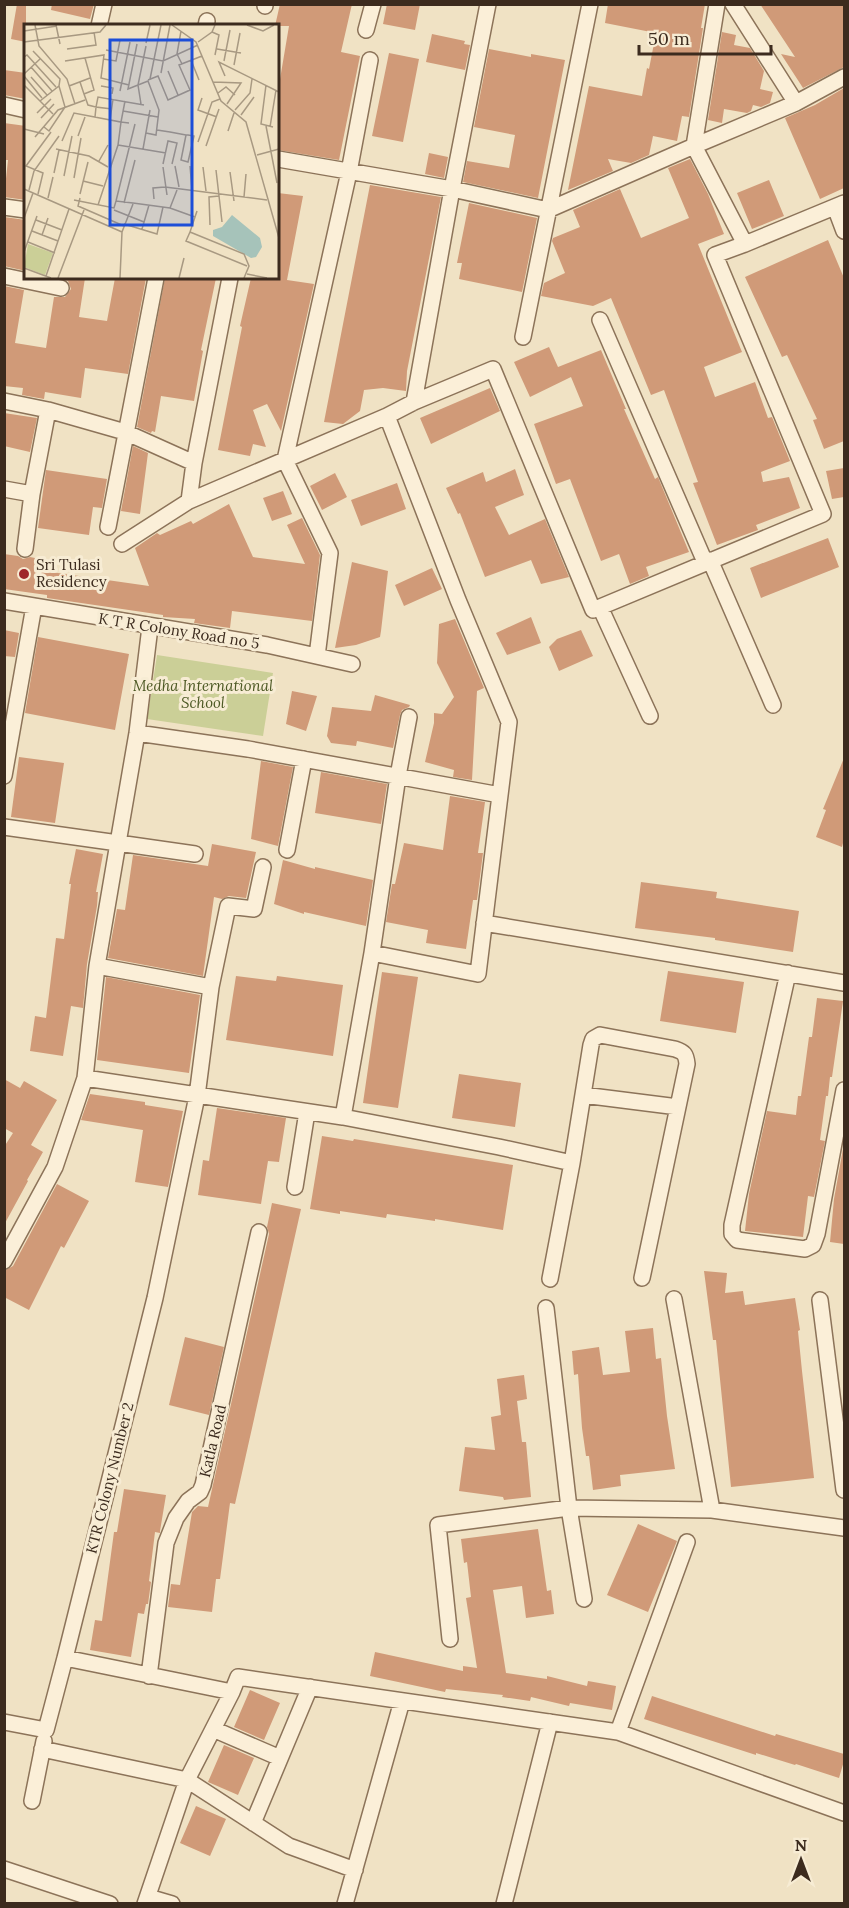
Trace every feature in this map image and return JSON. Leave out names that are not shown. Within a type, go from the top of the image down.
[{"type":"street","points":[[99,24],[104,4]]},
{"type":"street","points":[[366,30],[373,4]]},
{"type":"street","points":[[414,402],[488,4]]},
{"type":"street","points":[[523,337],[590,4]]},
{"type":"street","points":[[717,4],[694,146],[745,244]]},
{"type":"street","points":[[733,4],[796,103]]},
{"type":"street","points":[[316,656],[330,554],[285,460],[349,172],[370,60]]},
{"type":"street","points":[[279,159],[452,189],[548,210],[796,103],[844,77]]},
{"type":"street","points":[[4,105],[24,110]]},
{"type":"street","points":[[122,544],[189,501],[494,369],[593,610],[823,514],[715,255],[840,205],[844,231]]},
{"type":"street","points":[[4,207],[24,210]]},
{"type":"street","points":[[4,276],[61,288]]},
{"type":"street","points":[[108,527],[156,279]]},
{"type":"street","points":[[189,501],[194,463],[230,279]]},
{"type":"street","points":[[600,320],[773,705]]},
{"type":"street","points":[[4,401],[48,410],[125,432],[194,463]]},
{"type":"street","points":[[25,549],[32,494],[48,410]]},
{"type":"street","points":[[372,953],[478,974],[508,722],[387,416]]},
{"type":"street","points":[[4,489],[32,494]]},
{"type":"street","name":"K T R Colony Road no 5","points":[[4,601],[267,645],[352,664]]},
{"type":"street","points":[[4,776],[10,707],[34,606]]},
{"type":"street","points":[[600,607],[650,716]]},
{"type":"street","points":[[4,1261],[55,1167],[85,1078],[97,966],[137,733],[150,627]]},
{"type":"street","points":[[343,1117],[372,953],[409,717]]},
{"type":"street","points":[[137,733],[304,759],[500,795]]},
{"type":"street","points":[[287,850],[304,759]]},
{"type":"street","points":[[4,827],[195,854]]},
{"type":"street","name":"KTR Colony Number 2","points":[[32,1801],[46,1730],[155,1298],[197,1096],[211,987],[228,906],[254,909],[263,867]]},
{"type":"street","points":[[484,923],[844,983]]},
{"type":"street","points":[[97,966],[211,987]]},
{"type":"street","points":[[788,973],[732,1225],[732,1234],[737,1240],[805,1249],[813,1245],[844,1089]]},
{"type":"street","points":[[550,1279],[592,1039],[600,1035],[675,1048],[684,1052],[686,1056],[687,1064],[642,1278]]},
{"type":"street","points":[[85,1078],[343,1117],[572,1163]]},
{"type":"street","points":[[583,1095],[678,1107]]},
{"type":"street","points":[[295,1187],[307,1112]]},
{"type":"street","name":"Katla Road","points":[[149,1676],[166,1543],[176,1518],[188,1501],[200,1492],[203,1485],[259,1232]]},
{"type":"street","points":[[674,1299],[712,1510]]},
{"type":"street","points":[[820,1300],[844,1490]]},
{"type":"street","points":[[546,1308],[569,1508],[584,1599]]},
{"type":"street","points":[[450,1639],[438,1525],[569,1508],[712,1510],[844,1528]]},
{"type":"street","points":[[618,1732],[687,1542]]},
{"type":"street","points":[[65,1658],[232,1692]]},
{"type":"street","points":[[172,1904],[146,1900],[187,1780],[232,1692],[237,1677],[618,1732],[844,1813]]},
{"type":"street","points":[[253,1823],[310,1687]]},
{"type":"street","points":[[345,1904],[402,1701]]},
{"type":"street","points":[[4,1722],[46,1730]]},
{"type":"street","points":[[504,1904],[550,1722]]},
{"type":"street","points":[[213,1729],[280,1758]]},
{"type":"street","points":[[42,1749],[187,1780],[289,1846],[355,1870]]},
{"type":"street","points":[[4,1869],[110,1904]]},
{"type":"green space","name":"Medha International School","points":[[157,655],[273,673],[263,736],[147,719]]},
{"type":"building","points":[[17,4],[26,4],[24,42],[11,39]]},
{"type":"building","points":[[52,4],[94,4],[90,19],[51,10]]},
{"type":"building","points":[[280,4],[352,4],[341,52],[360,56],[339,160],[279,150],[279,85],[289,26],[275,24]]},
{"type":"building","points":[[387,4],[420,4],[415,30],[383,24]]},
{"type":"building","points":[[608,4],[705,4],[689,117],[682,116],[677,141],[653,136],[649,155],[631,163],[608,159],[613,171],[568,190],[589,86],[642,96],[647,68],[649,69],[656,33],[605,23]]},
{"type":"building","points":[[760,4],[844,4],[844,67],[803,88],[781,54],[795,57]]},
{"type":"building","points":[[722,32],[736,35],[734,45],[750,48],[764,71],[760,89],[773,92],[770,103],[761,107],[753,105],[751,111],[747,113],[724,109],[722,123],[708,120]]},
{"type":"building","points":[[432,34],[465,41],[464,44],[470,45],[465,70],[426,62]]},
{"type":"building","points":[[489,49],[531,57],[531,54],[565,60],[538,198],[463,182],[467,161],[509,168],[515,135],[474,127]]},
{"type":"building","points":[[389,53],[419,59],[403,142],[372,136]]},
{"type":"building","points":[[4,70],[24,73],[24,99],[4,95]]},
{"type":"building","points":[[844,88],[844,188],[820,199],[785,118],[815,105]]},
{"type":"building","points":[[4,123],[24,126],[24,200],[4,197],[8,160],[4,160]]},
{"type":"building","points":[[429,153],[448,157],[444,178],[425,174]]},
{"type":"building","points":[[690,159],[708,194],[724,234],[698,244],[742,352],[704,367],[715,397],[755,382],[768,418],[772,417],[790,461],[761,472],[763,482],[789,477],[800,508],[756,525],[758,530],[717,545],[693,483],[698,482],[664,390],[651,395],[611,298],[593,306],[541,296],[544,283],[565,273],[552,241],[553,238],[580,227],[573,210],[620,189],[641,238],[689,218],[668,168]]},
{"type":"building","points":[[769,180],[784,216],[752,229],[737,193]]},
{"type":"building","points":[[370,185],[441,197],[407,371],[406,391],[383,388],[364,390],[360,411],[343,424],[324,422]]},
{"type":"building","points":[[279,193],[303,196],[287,280],[314,284],[281,431],[267,404],[253,410],[266,447],[253,444],[250,456],[218,450],[242,327],[240,326],[251,279],[279,279]]},
{"type":"building","points":[[469,203],[537,218],[522,292],[459,279],[462,263],[457,263]]},
{"type":"building","points":[[4,217],[24,220],[24,271],[4,266]]},
{"type":"building","points":[[828,240],[844,278],[844,441],[824,449],[813,420],[817,419],[787,355],[782,357],[745,277]]},
{"type":"building","points":[[61,279],[85,279],[79,317],[107,321],[115,279],[146,279],[128,374],[85,368],[81,398],[45,392],[44,399],[22,395],[23,388],[4,386],[4,286],[24,290],[15,343],[46,348],[54,297],[65,297],[71,289],[68,281]]},
{"type":"building","points":[[165,279],[216,279],[201,350],[203,351],[194,401],[161,396],[155,432],[151,433],[137,427]]},
{"type":"building","points":[[549,347],[558,367],[601,350],[626,409],[624,409],[655,479],[658,477],[689,552],[646,567],[649,576],[630,584],[619,554],[601,561],[570,479],[556,484],[534,424],[583,406],[571,377],[530,397],[514,362]]},
{"type":"building","points":[[490,388],[500,411],[431,444],[420,418]]},
{"type":"building","points":[[4,413],[37,418],[30,452],[4,446]]},
{"type":"building","points":[[133,446],[148,453],[140,514],[121,511]]},
{"type":"building","points":[[844,468],[844,497],[832,499],[826,471]]},
{"type":"building","points":[[515,469],[524,495],[495,507],[509,535],[545,519],[569,577],[541,584],[531,560],[485,577],[460,513],[458,514],[446,488],[483,472],[486,482]]},
{"type":"building","points":[[46,470],[107,479],[102,508],[93,507],[89,535],[38,528]]},
{"type":"building","points":[[335,473],[347,497],[322,510],[310,486]]},
{"type":"building","points":[[397,483],[406,509],[361,526],[351,500]]},
{"type":"building","points":[[283,491],[292,514],[272,521],[263,498]]},
{"type":"building","points":[[229,504],[253,557],[305,564],[287,525],[302,518],[320,555],[312,621],[232,611],[230,628],[194,623],[195,619],[163,617],[163,615],[47,598],[47,595],[4,589],[4,554],[23,559],[30,557],[45,560],[44,571],[149,586],[135,548],[157,533],[160,535],[191,521],[193,524]]},
{"type":"building","points":[[828,538],[839,567],[761,598],[750,568]]},
{"type":"building","points":[[352,562],[388,571],[380,637],[356,645],[335,648]]},
{"type":"building","points":[[432,568],[442,589],[404,606],[395,585]]},
{"type":"building","points":[[531,617],[541,643],[507,655],[496,633]]},
{"type":"building","points":[[455,619],[484,688],[477,691],[472,780],[453,777],[454,770],[425,762],[434,723],[434,713],[442,714],[454,697],[437,663],[439,624]]},
{"type":"building","points":[[4,630],[19,633],[15,657],[4,656]]},
{"type":"building","points":[[581,630],[593,656],[559,671],[549,647],[557,639]]},
{"type":"building","name":"Medha International School","points":[[38,637],[129,654],[115,730],[25,713]]},
{"type":"building","points":[[292,691],[317,696],[306,731],[286,724]]},
{"type":"building","points":[[375,695],[410,705],[402,710],[400,715],[393,748],[357,741],[356,746],[331,743],[327,736],[332,707],[371,711]]},
{"type":"building","points":[[19,757],[64,763],[55,823],[11,817]]},
{"type":"building","points":[[844,758],[844,839],[842,847],[816,837],[826,810],[823,809]]},
{"type":"building","points":[[261,761],[293,767],[278,846],[251,839]]},
{"type":"building","points":[[321,772],[387,784],[381,824],[315,813]]},
{"type":"building","points":[[450,796],[485,802],[478,853],[483,853],[477,900],[473,900],[466,949],[426,943],[428,930],[386,922],[392,884],[395,884],[404,843],[443,850]]},
{"type":"building","points":[[212,844],[256,852],[246,898],[214,897],[203,976],[108,958],[117,909],[125,910],[133,855],[208,866]]},
{"type":"building","points":[[76,849],[103,854],[96,892],[98,892],[97,906],[87,964],[83,1008],[71,1006],[63,1056],[30,1051],[35,1016],[46,1018],[56,938],[64,939],[71,884],[69,884]]},
{"type":"building","points":[[283,860],[315,869],[315,867],[373,880],[366,926],[304,912],[304,914],[274,904]]},
{"type":"building","points":[[641,882],[717,892],[716,898],[799,911],[793,952],[715,940],[715,938],[635,928]]},
{"type":"building","points":[[668,971],[744,982],[736,1033],[660,1021]]},
{"type":"building","points":[[382,972],[418,977],[398,1108],[363,1103]]},
{"type":"building","points":[[236,976],[276,981],[277,976],[343,985],[333,1056],[226,1040]]},
{"type":"building","points":[[106,977],[200,995],[189,1073],[97,1060]]},
{"type":"building","points":[[817,998],[843,1001],[820,1140],[825,1141],[814,1197],[808,1196],[803,1237],[745,1231],[749,1194],[767,1111],[796,1115],[798,1096],[801,1096],[809,1037],[812,1037]]},
{"type":"building","points":[[459,1074],[521,1083],[515,1127],[452,1118]]},
{"type":"building","points":[[4,1079],[20,1088],[24,1081],[57,1100],[31,1145],[43,1152],[4,1225],[4,1147],[13,1133],[4,1128]]},
{"type":"building","points":[[90,1094],[145,1102],[145,1105],[183,1111],[168,1187],[135,1182],[143,1130],[81,1120]]},
{"type":"building","points":[[217,1108],[286,1118],[279,1162],[268,1161],[261,1204],[198,1195],[203,1160],[209,1161]]},
{"type":"building","points":[[322,1136],[353,1141],[354,1139],[513,1165],[503,1230],[435,1219],[435,1221],[387,1214],[386,1218],[310,1209]]},
{"type":"building","points":[[844,1143],[844,1244],[830,1242],[834,1199]]},
{"type":"building","points":[[57,1184],[89,1201],[64,1248],[61,1246],[29,1310],[4,1297],[4,1271],[13,1266]]},
{"type":"building","points":[[272,1203],[301,1209],[235,1504],[230,1503],[220,1579],[216,1579],[212,1612],[168,1607],[171,1584],[180,1585],[192,1512],[198,1506],[208,1507],[269,1234],[267,1227]]},
{"type":"building","points":[[704,1271],[727,1273],[725,1293],[743,1291],[745,1305],[795,1298],[814,1478],[731,1487],[716,1340],[713,1340]]},
{"type":"building","points":[[653,1328],[656,1359],[661,1358],[675,1469],[620,1475],[621,1486],[593,1490],[589,1456],[586,1456],[582,1428],[578,1374],[574,1375],[572,1351],[599,1347],[603,1375],[630,1372],[625,1331]]},
{"type":"building","points":[[185,1337],[224,1347],[209,1415],[169,1405]]},
{"type":"building","points":[[524,1375],[527,1399],[517,1401],[522,1442],[526,1442],[531,1497],[504,1500],[503,1497],[459,1491],[465,1447],[495,1450],[491,1417],[501,1415],[497,1379]]},
{"type":"building","points":[[124,1489],[166,1495],[160,1533],[155,1532],[148,1604],[146,1604],[144,1614],[138,1613],[131,1657],[90,1650],[95,1620],[102,1621],[114,1532],[117,1532]]},
{"type":"building","points":[[638,1524],[677,1541],[648,1612],[607,1595]]},
{"type":"building","points":[[538,1529],[547,1591],[551,1590],[554,1614],[526,1618],[522,1586],[493,1590],[506,1673],[547,1679],[547,1676],[587,1686],[588,1681],[616,1686],[612,1710],[570,1703],[569,1706],[531,1697],[530,1701],[502,1697],[503,1695],[446,1689],[445,1692],[370,1676],[375,1652],[463,1671],[463,1666],[477,1668],[466,1598],[471,1597],[467,1562],[464,1563],[461,1539]]},
{"type":"building","points":[[250,1690],[280,1703],[264,1740],[234,1727]]},
{"type":"building","points":[[652,1696],[775,1736],[776,1734],[844,1754],[839,1778],[796,1764],[756,1753],[756,1755],[644,1719]]},
{"type":"building","points":[[224,1745],[254,1758],[238,1795],[208,1782]]},
{"type":"building","points":[[196,1806],[226,1819],[210,1856],[180,1843]]},
{"type":"place","name":"Sri Tulasi Residency","points":[[24,574]]}]
